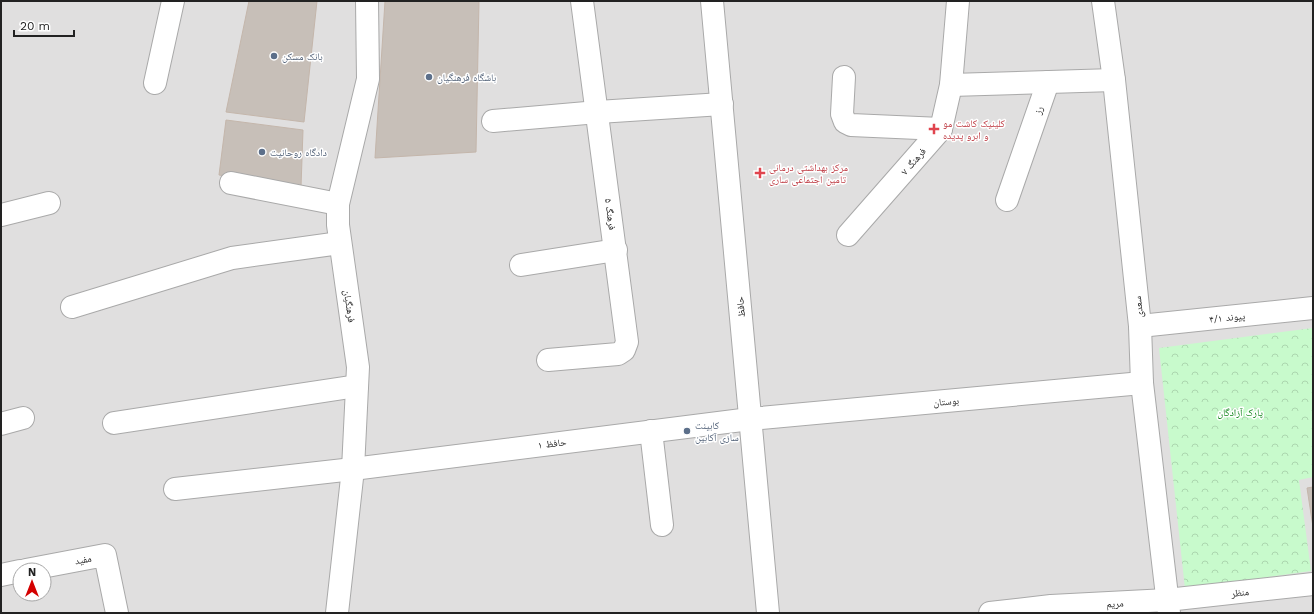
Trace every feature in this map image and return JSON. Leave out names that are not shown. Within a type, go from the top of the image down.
[{"type":"street","points":[[155,83],[173,1]]},
{"type":"street","name":"فرهنگیان","points":[[337,613],[353,469],[358,367],[340,243],[338,204],[368,78],[367,1]]},
{"type":"street","name":"فرهنگ ۵","points":[[548,360],[618,354],[624,350],[627,342],[598,112],[582,1]]},
{"type":"street","name":"حافظ","points":[[712,1],[768,613]]},
{"type":"street","name":"فرهنگ ۷","points":[[848,235],[941,129],[951,85],[958,1]]},
{"type":"street","name":"سعدی","points":[[1103,1],[1114,80],[1140,326],[1142,383],[1168,607]]},
{"type":"street","points":[[844,76],[842,114],[844,122],[851,125],[941,129]]},
{"type":"street","points":[[951,85],[1114,80]]},
{"type":"street","name":"رز","points":[[1007,200],[1048,82]]},
{"type":"street","points":[[494,121],[598,112],[722,104]]},
{"type":"street","points":[[231,183],[338,204]]},
{"type":"street","points":[[1,215],[49,203]]},
{"type":"street","points":[[72,307],[232,258],[340,243]]},
{"type":"street","points":[[521,265],[616,250]]},
{"type":"street","name":"پیوند ۴/۱","points":[[1140,326],[1313,308]]},
{"type":"street","name":"بوستان","points":[[750,419],[1142,383]]},
{"type":"street","points":[[114,423],[357,386]]},
{"type":"street","points":[[1,424],[23,418]]},
{"type":"street","name":"حافظ ۱","points":[[175,489],[353,469],[750,419]]},
{"type":"street","points":[[651,431],[662,525]]},
{"type":"street","name":"مفید","points":[[52,565],[105,555],[116,613]]},
{"type":"street","points":[[1,575],[12,573]]},
{"type":"street","name":"منظر","points":[[1168,607],[1313,584]]},
{"type":"street","name":"مریم","points":[[990,613],[1051,606],[1168,607]]},
{"type":"shaded area","points":[[1,1],[1313,1],[1313,613],[1,613]]},
{"type":"green space","name":"پارک آزادگان","points":[[1313,328],[1313,477],[1299,480],[1311,571],[1185,589],[1159,348]]},
{"type":"building","name":"بانک مسکن","points":[[249,1],[317,1],[304,122],[226,112]]},
{"type":"building","name":"باشگاه فرهنگیان","points":[[385,1],[479,1],[476,152],[375,158]]},
{"type":"building","name":"دادگاه روحانیت","points":[[226,120],[303,130],[301,187],[219,175]]},
{"type":"building","points":[[1313,487],[1313,527],[1307,488]]},
{"type":"place","name":"بانک مسکن","points":[[274,56]]},
{"type":"place","name":"باشگاه فرهنگیان","points":[[429,77]]},
{"type":"place","name":"کلینیک کاشت مو و ابرو پدیده","points":[[934,129]]},
{"type":"place","name":"دادگاه روحانیت","points":[[262,152]]},
{"type":"place","name":"مرکز بهداشتی درمانی تامین اجتماعی ساری","points":[[760,173]]},
{"type":"place","name":"کابینت سازی آکابین","points":[[687,431]]}]
